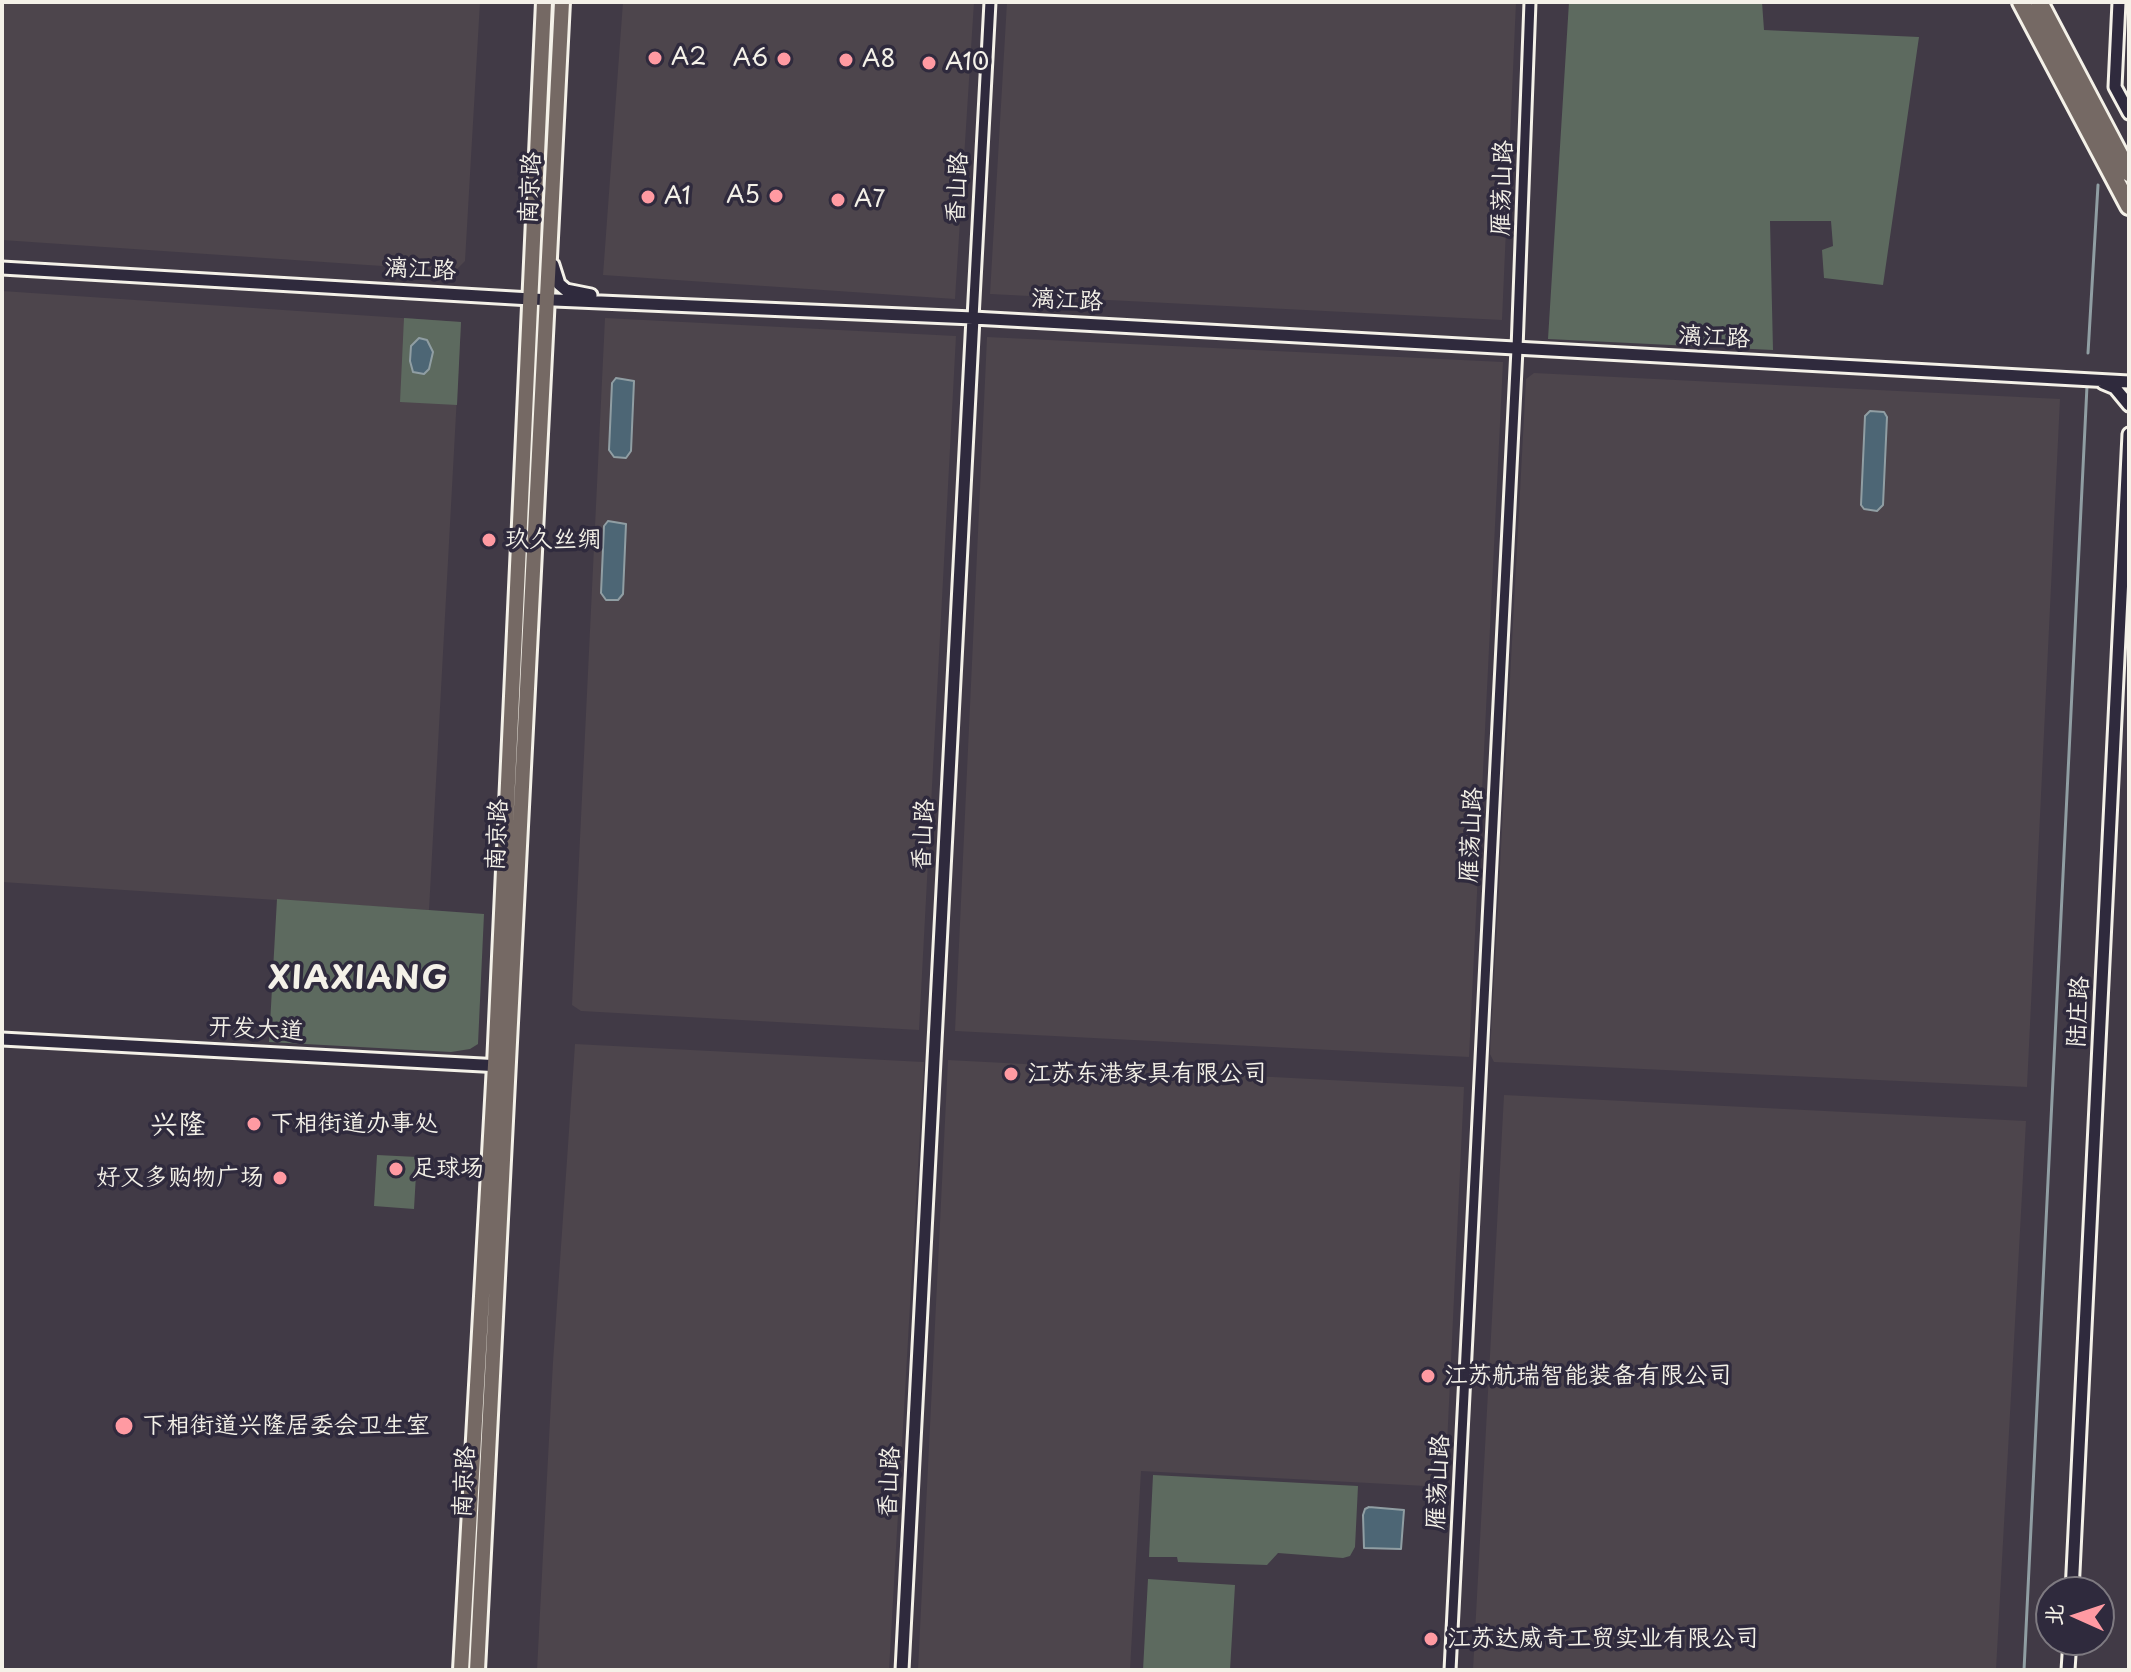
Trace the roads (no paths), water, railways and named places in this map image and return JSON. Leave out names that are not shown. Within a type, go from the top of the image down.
[{"type":"highway","points":[[2021,2],[2129,206]]},
{"type":"highway","points":[[2039,2],[2129,173]]},
{"type":"main road","name":"南京路","points":[[477,1670],[544,2]]},
{"type":"main road","name":"南京路","points":[[461,1670],[548,299],[562,2]]},
{"type":"street","name":"香山路","points":[[902,1670],[990,2]]},
{"type":"street","name":"雁荡山路","points":[[1450,1670],[1517,349],[1530,2]]},
{"type":"street","points":[[2119,2],[2115,87],[2129,113]]},
{"type":"street","points":[[550,244],[555,278],[566,290],[639,303]]},
{"type":"street","name":"漓江路","points":[[2,268],[531,299],[973,318],[2129,382]]},
{"type":"street","points":[[2096,380],[2115,388],[2129,405]]},
{"type":"street","name":"陆庄路","points":[[2073,1576],[2129,434]]},
{"type":"street","name":"开发大道","points":[[2,1039],[501,1066]]},
{"type":"water","points":[[419,338],[427,340],[433,352],[429,369],[424,374],[413,372],[410,361],[411,346]]},
{"type":"water","points":[[616,378],[634,381],[631,451],[626,458],[614,457],[609,450],[612,383]]},
{"type":"water","points":[[1870,411],[1884,412],[1887,417],[1883,505],[1877,511],[1864,509],[1861,505],[1865,416]]},
{"type":"water","points":[[608,521],[626,524],[623,594],[618,600],[606,600],[601,593],[604,526]]},
{"type":"water","points":[[1369,1507],[1404,1510],[1401,1549],[1364,1548],[1363,1515]]},
{"type":"waterway","points":[[2088,353],[2098,185]]},
{"type":"waterway","points":[[2024,1670],[2087,386]]},
{"type":"place","name":"A2","points":[[655,58]]},
{"type":"place","name":"A6","points":[[784,59]]},
{"type":"place","name":"A8","points":[[846,60]]},
{"type":"place","name":"A10","points":[[929,63]]},
{"type":"place","name":"A5","points":[[776,196]]},
{"type":"place","name":"A1","points":[[648,197]]},
{"type":"place","name":"A7","points":[[838,200]]},
{"type":"place","name":"玖久丝绸","points":[[489,540]]},
{"type":"place","name":"江苏东港家具有限公司","points":[[1011,1074]]},
{"type":"place","name":"下相街道办事处","points":[[254,1124]]},
{"type":"place","name":"足球场","points":[[396,1169]]},
{"type":"place","name":"好又多购物广场","points":[[280,1178]]},
{"type":"place","name":"江苏航瑞智能装备有限公司","points":[[1428,1376]]},
{"type":"place","name":"下相街道兴隆居委会卫生室","points":[[124,1426]]},
{"type":"place","name":"江苏达威奇工贸实业有限公司","points":[[1431,1639]]},
{"type":"district","name":"XIAXIANG","points":[[359,980]]},
{"type":"district","name":"兴隆","points":[[178,1126]]}]
